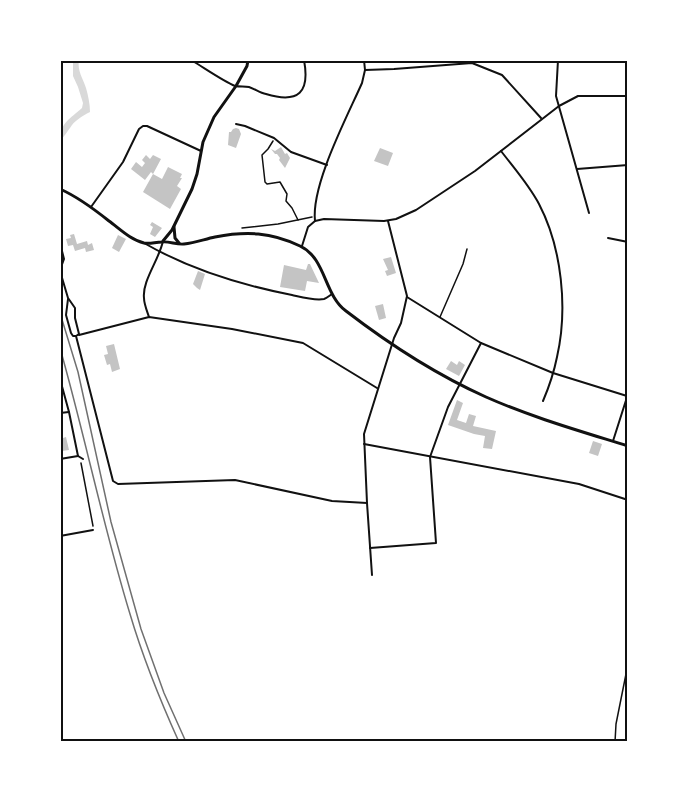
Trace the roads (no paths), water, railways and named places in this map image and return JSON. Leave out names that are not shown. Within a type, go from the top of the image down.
[{"type":"main road","points":[[171,242],[169,238],[172,230],[197,174],[203,142],[214,117],[236,86],[248,60]]},
{"type":"main road","points":[[60,189],[91,207],[120,230],[141,242],[153,244],[163,241],[180,244],[253,233],[302,246],[312,255],[338,304],[393,344],[486,397],[628,446]]},
{"type":"main road","points":[[174,225],[175,238],[180,244]]},
{"type":"main road","points":[[163,241],[172,230]]},
{"type":"street","points":[[191,60],[236,86],[249,87],[278,98],[291,98],[302,91],[305,86],[306,73],[304,60]]},
{"type":"street","points":[[302,246],[308,227],[315,219],[319,189],[327,165],[362,83],[365,70],[364,60]]},
{"type":"street","points":[[558,60],[556,93],[589,213]]},
{"type":"street","points":[[365,70],[472,63],[502,75],[541,118]]},
{"type":"street","points":[[315,219],[388,221],[396,219],[416,210],[475,171],[559,106],[578,96],[628,96]]},
{"type":"street","points":[[236,124],[274,138],[291,152],[327,165]]},
{"type":"street","points":[[91,207],[123,162],[135,134],[143,126],[201,151]]},
{"type":"street","points":[[501,152],[539,204],[554,243],[561,282],[561,338],[553,373],[543,401]]},
{"type":"street","points":[[577,169],[628,165]]},
{"type":"street","points":[[372,575],[366,503],[364,434],[401,323],[407,296],[388,221]]},
{"type":"street","points":[[608,238],[628,242]]},
{"type":"street","points":[[149,317],[144,301],[144,289],[161,253],[163,241]]},
{"type":"street","points":[[141,242],[161,253],[231,280],[276,292],[318,299],[332,294]]},
{"type":"street","points":[[60,243],[64,259],[60,272],[68,297],[75,308],[79,334],[76,336]]},
{"type":"street","points":[[407,296],[481,343],[553,373],[628,395],[613,441]]},
{"type":"street","points":[[68,297],[66,315],[71,333],[76,336],[113,481],[118,484],[235,480],[332,501],[366,503]]},
{"type":"street","points":[[76,336],[149,317],[232,329],[303,343],[378,388]]},
{"type":"street","points":[[370,548],[436,543],[430,457],[444,416],[481,343]]},
{"type":"street","points":[[60,379],[81,458],[60,459]]},
{"type":"street","points":[[60,413],[69,412]]},
{"type":"street","points":[[364,444],[579,484],[628,500]]},
{"type":"street","points":[[100,457],[105,451]]},
{"type":"street","points":[[60,536],[93,530]]},
{"type":"lane","points":[[440,318],[467,249]]},
{"type":"tram line","points":[[60,313],[78,372],[111,522],[141,629],[164,693],[186,742]]},
{"type":"railway","points":[[60,348],[130,614],[152,679],[179,742]]}]
